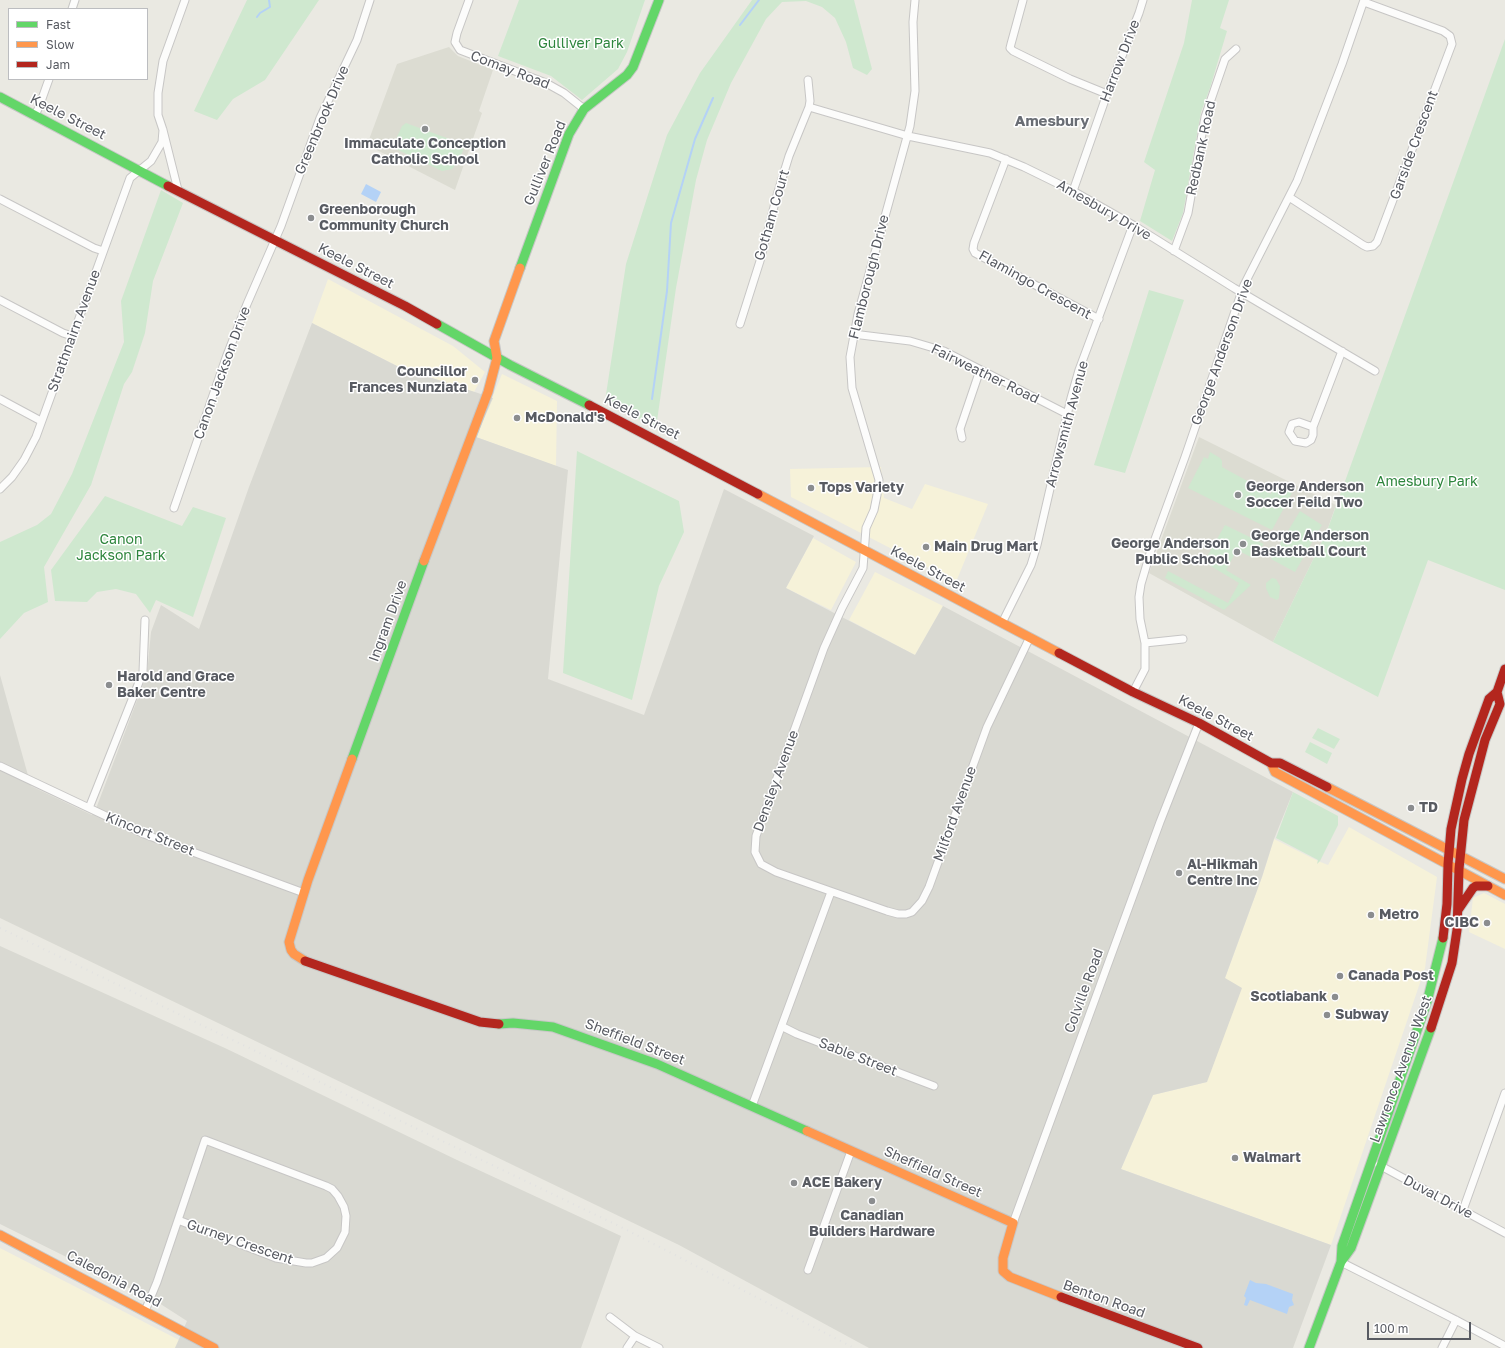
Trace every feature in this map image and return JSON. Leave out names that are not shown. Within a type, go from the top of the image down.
[{"type":"main road","name":"Gulliver Road","points":[[497,358],[494,341],[566,142],[576,121],[584,109],[627,75],[633,67],[641,50],[659,0]]},
{"type":"main road","name":"Keele Street","points":[[0,97],[404,306],[497,358],[1133,692],[1199,724],[1271,763],[1280,763],[1356,801],[1505,879]]},
{"type":"main road","name":"Ingram Drive","points":[[304,893],[401,625],[488,392],[497,358]]},
{"type":"main road","name":"Lawrence Avenue West","points":[[1309,1348],[1341,1262],[1342,1246],[1427,1002],[1442,946],[1447,904],[1451,829],[1469,754],[1489,699],[1497,692],[1505,669]]},
{"type":"main road","name":"Lawrence Avenue West","points":[[1341,1262],[1352,1248],[1440,1002],[1452,963],[1457,930],[1459,869],[1464,820],[1485,740],[1500,704],[1497,692]]},
{"type":"main road","name":"Keele Street","points":[[1271,763],[1275,772],[1459,869],[1505,895]]},
{"type":"main road","points":[[1351,812],[1356,801]]},
{"type":"main road","points":[[1423,836],[1438,837],[1451,829]]},
{"type":"main road","points":[[1457,911],[1469,892],[1476,886],[1491,887]]},
{"type":"main road","name":"Sheffield Street","points":[[304,893],[289,942],[294,954],[302,960],[473,1020],[496,1024],[513,1023],[553,1027],[661,1066],[1013,1223]]},
{"type":"main road","points":[[1427,1002],[1440,1002]]},
{"type":"main road","name":"Colville Road","points":[[1003,1271],[1004,1258],[1013,1223]]},
{"type":"main road","name":"Caledonia Road","points":[[0,1235],[214,1348]]},
{"type":"main road","name":"Benton Road","points":[[1003,1271],[1010,1277],[1027,1285],[1198,1348]]},
{"type":"street","points":[[178,190],[158,115],[158,93],[163,61],[185,0]]},
{"type":"street","name":"Greenbrook Drive","points":[[275,240],[320,118],[357,40],[370,0]]},
{"type":"street","name":"Comay Road","points":[[469,0],[455,42],[460,50],[546,83],[564,93],[584,109]]},
{"type":"street","name":"Flamborough Drive","points":[[864,551],[866,528],[874,510],[879,480],[852,388],[850,357],[853,334],[890,196],[908,136],[915,91],[915,0]]},
{"type":"street","points":[[1023,0],[1010,48],[1013,51],[1070,79],[1107,94]]},
{"type":"street","name":"Harrow Drive","points":[[1073,190],[1107,94],[1143,0]]},
{"type":"street","name":"Garside Crescent","points":[[1289,197],[1363,245],[1367,247],[1373,246],[1377,242],[1452,44],[1450,36],[1443,31],[1364,1]]},
{"type":"street","name":"George Anderson Drive","points":[[1133,692],[1145,669],[1145,643],[1140,619],[1139,597],[1141,584],[1151,550],[1185,457],[1244,285],[1289,197],[1304,163],[1364,1]]},
{"type":"street","name":"Redbank Road","points":[[1174,251],[1188,213],[1205,117],[1225,59],[1236,49]]},
{"type":"street","points":[[35,115],[49,80]]},
{"type":"street","name":"Gotham Court","points":[[740,324],[763,250],[789,156],[810,101],[808,80]]},
{"type":"street","name":"Amesbury Drive","points":[[808,107],[908,136],[990,153],[1073,190],[1375,371]]},
{"type":"street","name":"Strathnairn Avenue","points":[[0,489],[12,477],[24,460],[36,437],[130,178],[150,164],[162,142],[163,130]]},
{"type":"street","name":"Flamingo Crescent","points":[[1006,159],[974,243],[973,249],[975,253],[1099,319]]},
{"type":"street","points":[[0,199],[94,248],[103,251]]},
{"type":"street","name":"Arrowsmith Avenue","points":[[1002,623],[1031,565],[1067,414],[1080,370],[1133,225]]},
{"type":"street","name":"Canon Jackson Drive","points":[[174,508],[227,355],[275,240]]},
{"type":"street","points":[[0,300],[63,333],[72,336]]},
{"type":"street","name":"Fairweather Road","points":[[853,334],[910,341],[944,351],[1067,414]]},
{"type":"street","points":[[1313,427],[1342,351]]},
{"type":"street","points":[[962,438],[960,429],[980,370]]},
{"type":"street","points":[[0,399],[41,421]]},
{"type":"street","name":"Densley Avenue","points":[[831,892],[769,869],[761,864],[755,852],[754,846],[756,836],[824,648],[842,608],[863,568],[864,551]]},
{"type":"street","points":[[89,808],[144,672],[145,620]]},
{"type":"street","name":"Milford Avenue","points":[[831,892],[898,914],[912,912],[922,901],[929,887],[987,727],[1030,637]]},
{"type":"street","points":[[1145,643],[1183,639]]},
{"type":"street","name":"Colville Road","points":[[1013,1223],[1163,815],[1199,724]]},
{"type":"street","name":"Kincort Street","points":[[0,766],[144,834],[304,893]]},
{"type":"street","points":[[752,1106],[783,1027],[831,892]]},
{"type":"street","name":"Sable Street","points":[[783,1027],[797,1034],[934,1086]]},
{"type":"street","points":[[1463,1210],[1505,1094]]},
{"type":"street","name":"Gurney Crescent","points":[[206,1140],[320,1183],[332,1189],[344,1206],[346,1226],[344,1236],[337,1248],[326,1258],[312,1263],[300,1263],[276,1258],[178,1220],[206,1140]]},
{"type":"street","points":[[808,1270],[851,1151]]},
{"type":"street","name":"Duval Drive","points":[[1372,1161],[1505,1233]]},
{"type":"street","points":[[145,1311],[178,1220]]},
{"type":"street","points":[[1341,1262],[1505,1346]]},
{"type":"street","points":[[610,1317],[635,1336],[659,1348]]},
{"type":"street","points":[[1442,1348],[1456,1320]]},
{"type":"street","points":[[627,1348],[635,1336]]},
{"type":"shaded area","name":"Immaculate Conception Catholic School","points":[[449,47],[458,56],[493,70],[479,111],[482,113],[455,190],[367,145],[397,64]]},
{"type":"shaded area","points":[[328,279],[453,346],[485,372],[474,392],[399,367],[312,323]]},
{"type":"shaded area","points":[[312,323],[399,367],[493,398],[476,437],[568,470],[548,679],[644,715],[724,489],[814,536],[786,588],[915,655],[943,606],[1293,792],[1274,839],[1262,877],[1225,978],[1242,988],[1207,1082],[1153,1095],[1121,1169],[1331,1245],[1293,1348],[869,1348],[679,1245],[0,918],[0,675],[31,786],[92,815],[97,806],[147,674],[151,632],[161,605],[199,629],[249,487]]},
{"type":"shaded area","points":[[502,374],[557,401],[556,466],[476,437]]},
{"type":"shaded area","name":"George Anderson Public School","points":[[1199,437],[1336,505],[1327,531],[1273,642],[1149,573]]},
{"type":"shaded area","points":[[881,467],[884,498],[912,509],[925,484],[988,504],[956,582],[791,497],[790,469]]},
{"type":"shaded area","points":[[813,538],[856,562],[831,610],[786,588]]},
{"type":"shaded area","points":[[875,572],[943,606],[915,655],[849,620]]},
{"type":"shaded area","points":[[1349,827],[1437,877],[1425,968],[1331,1245],[1121,1169],[1153,1095],[1207,1082],[1225,978],[1262,877],[1274,839],[1328,865]]},
{"type":"shaded area","points":[[1484,893],[1505,904],[1505,949],[1469,932],[1473,898]]},
{"type":"shaded area","points":[[0,946],[227,1049],[457,1160],[621,1236],[581,1348],[175,1348],[187,1321],[159,1303],[0,1224]]},
{"type":"shaded area","points":[[0,1248],[179,1340],[175,1348],[0,1348]]},
{"type":"green space","points":[[247,0],[319,0],[265,80],[233,99],[217,120],[194,111]]},
{"type":"green space","name":"Gulliver Park","points":[[519,0],[645,0],[627,52],[618,69],[582,100],[551,76],[498,56]]},
{"type":"green space","points":[[752,0],[854,0],[872,69],[867,75],[853,68],[846,42],[835,18],[822,7],[806,1],[782,2],[766,19],[731,83],[707,140],[696,180],[676,288],[656,428],[605,401],[626,264],[667,135],[700,73]]},
{"type":"green space","points":[[1192,0],[1229,0],[1220,28],[1227,31],[1210,88],[1201,112],[1183,213],[1172,241],[1140,221],[1155,170],[1144,162],[1184,43]]},
{"type":"green space","name":"Amesbury Park","points":[[1505,39],[1505,590],[1428,560],[1378,697],[1273,642],[1327,531]]},
{"type":"green space","points":[[406,123],[463,144],[463,151],[452,169],[442,171],[396,149],[393,146],[402,126]]},
{"type":"green space","points":[[161,190],[183,203],[153,281],[145,333],[132,372],[124,384],[91,485],[44,567],[48,602],[24,613],[0,639],[0,542],[37,525],[51,514],[72,474],[124,342],[121,301]]},
{"type":"green space","points":[[1149,290],[1184,300],[1125,473],[1094,465]]},
{"type":"green space","points":[[577,451],[679,501],[684,532],[659,586],[632,700],[563,673]]},
{"type":"green space","name":"George Anderson Soccer Feild Two","points":[[1210,452],[1220,458],[1222,461],[1222,467],[1271,494],[1274,487],[1280,487],[1292,493],[1272,530],[1188,488],[1204,457],[1208,459]]},
{"type":"green space","name":"Canon Jackson Park","points":[[105,496],[182,526],[193,507],[226,518],[193,617],[156,600],[150,613],[136,594],[116,589],[97,592],[87,602],[55,601],[51,570]]},
{"type":"green space","points":[[1300,511],[1322,525],[1295,572],[1271,559]]},
{"type":"green space","points":[[1225,525],[1264,544],[1259,547],[1253,558],[1237,550],[1226,570],[1251,585],[1224,610],[1165,578],[1168,571],[1228,603],[1239,583],[1204,562]]},
{"type":"green space","points":[[1272,578],[1276,579],[1280,586],[1279,598],[1277,600],[1270,597],[1266,588],[1266,583]]},
{"type":"green space","points":[[1318,728],[1340,739],[1334,749],[1312,738]]},
{"type":"green space","points":[[1310,742],[1332,753],[1327,764],[1305,752]]},
{"type":"green space","points":[[1293,792],[1338,816],[1338,825],[1320,861],[1317,864],[1318,860],[1276,838]]},
{"type":"water","points":[[366,184],[381,192],[376,202],[361,194]]},
{"type":"water","points":[[1250,1280],[1293,1294],[1292,1300],[1294,1305],[1289,1307],[1287,1314],[1250,1300],[1247,1306],[1244,1305],[1246,1298],[1244,1296]]},
{"type":"waterway","points":[[257,17],[260,13],[270,7],[269,0]]},
{"type":"waterway","points":[[740,25],[759,0]]},
{"type":"waterway","points":[[652,399],[667,291],[671,223],[695,139],[713,98]]},
{"type":"railway","points":[[0,928],[623,1228],[854,1348]]},
{"type":"traffic: fast","points":[[520,268],[569,134],[584,109],[627,75],[633,67],[659,0]]},
{"type":"traffic: fast","points":[[0,97],[168,186]]},
{"type":"traffic: fast","points":[[437,324],[510,365],[589,405]]},
{"type":"traffic: fast","points":[[352,759],[424,561]]},
{"type":"traffic: fast","points":[[1341,1262],[1342,1246],[1427,1002],[1443,938]]},
{"type":"traffic: fast","points":[[499,1024],[513,1023],[553,1027],[657,1064],[807,1131]]},
{"type":"traffic: fast","points":[[1309,1348],[1341,1262],[1351,1248],[1431,1028]]},
{"type":"traffic: slow","points":[[424,561],[488,392],[497,358],[494,341],[520,268]]},
{"type":"traffic: slow","points":[[758,494],[1059,653]]},
{"type":"traffic: slow","points":[[305,961],[294,954],[291,950],[289,942],[308,880],[352,759]]},
{"type":"traffic: slow","points":[[1271,763],[1275,772],[1505,895]]},
{"type":"traffic: slow","points":[[1327,787],[1505,879]]},
{"type":"traffic: slow","points":[[807,1131],[1013,1223],[1003,1258],[1003,1271],[1010,1277],[1061,1297]]},
{"type":"traffic: slow","points":[[0,1235],[214,1348]]},
{"type":"traffic: jam","points":[[168,186],[405,306],[437,324]]},
{"type":"traffic: jam","points":[[589,405],[758,494]]},
{"type":"traffic: jam","points":[[1059,653],[1133,692],[1199,723],[1271,763],[1280,763],[1327,787]]},
{"type":"traffic: jam","points":[[1443,938],[1447,904],[1451,829],[1462,779],[1469,754],[1489,699],[1497,692],[1505,669]]},
{"type":"traffic: jam","points":[[1431,1028],[1452,963],[1457,930],[1459,869],[1464,820],[1485,740],[1500,704],[1497,692]]},
{"type":"traffic: jam","points":[[1458,910],[1473,888],[1476,886],[1488,886]]},
{"type":"traffic: jam","points":[[305,961],[480,1022],[499,1024]]},
{"type":"traffic: jam","points":[[1061,1297],[1198,1348]]},
{"type":"place","name":"Immaculate Conception Catholic School","points":[[425,129]]},
{"type":"place","name":"Greenborough Community Church","points":[[311,218]]},
{"type":"place","name":"Councillor Frances Nunziata","points":[[475,380]]},
{"type":"place","name":"McDonald's","points":[[517,418]]},
{"type":"place","name":"Tops Variety","points":[[811,488]]},
{"type":"place","name":"George Anderson Soccer Feild Two","points":[[1238,495]]},
{"type":"place","name":"George Anderson Basketball Court","points":[[1243,544]]},
{"type":"place","name":"Main Drug Mart","points":[[926,547]]},
{"type":"place","name":"George Anderson Public School","points":[[1237,552]]},
{"type":"place","name":"Harold and Grace Baker Centre","points":[[109,685]]},
{"type":"place","name":"TD","points":[[1411,808]]},
{"type":"place","name":"Al-Hikmah Centre Inc","points":[[1179,873]]},
{"type":"place","name":"Metro","points":[[1371,915]]},
{"type":"place","name":"CIBC","points":[[1487,923]]},
{"type":"place","name":"Canada Post","points":[[1340,976]]},
{"type":"place","name":"Scotiabank","points":[[1335,997]]},
{"type":"place","name":"Subway","points":[[1327,1015]]},
{"type":"place","name":"Walmart","points":[[1235,1158]]},
{"type":"place","name":"ACE Bakery","points":[[794,1183]]},
{"type":"place","name":"Canadian Builders Hardware","points":[[872,1201]]},
{"type":"district","name":"Amesbury","points":[[1052,121]]}]
